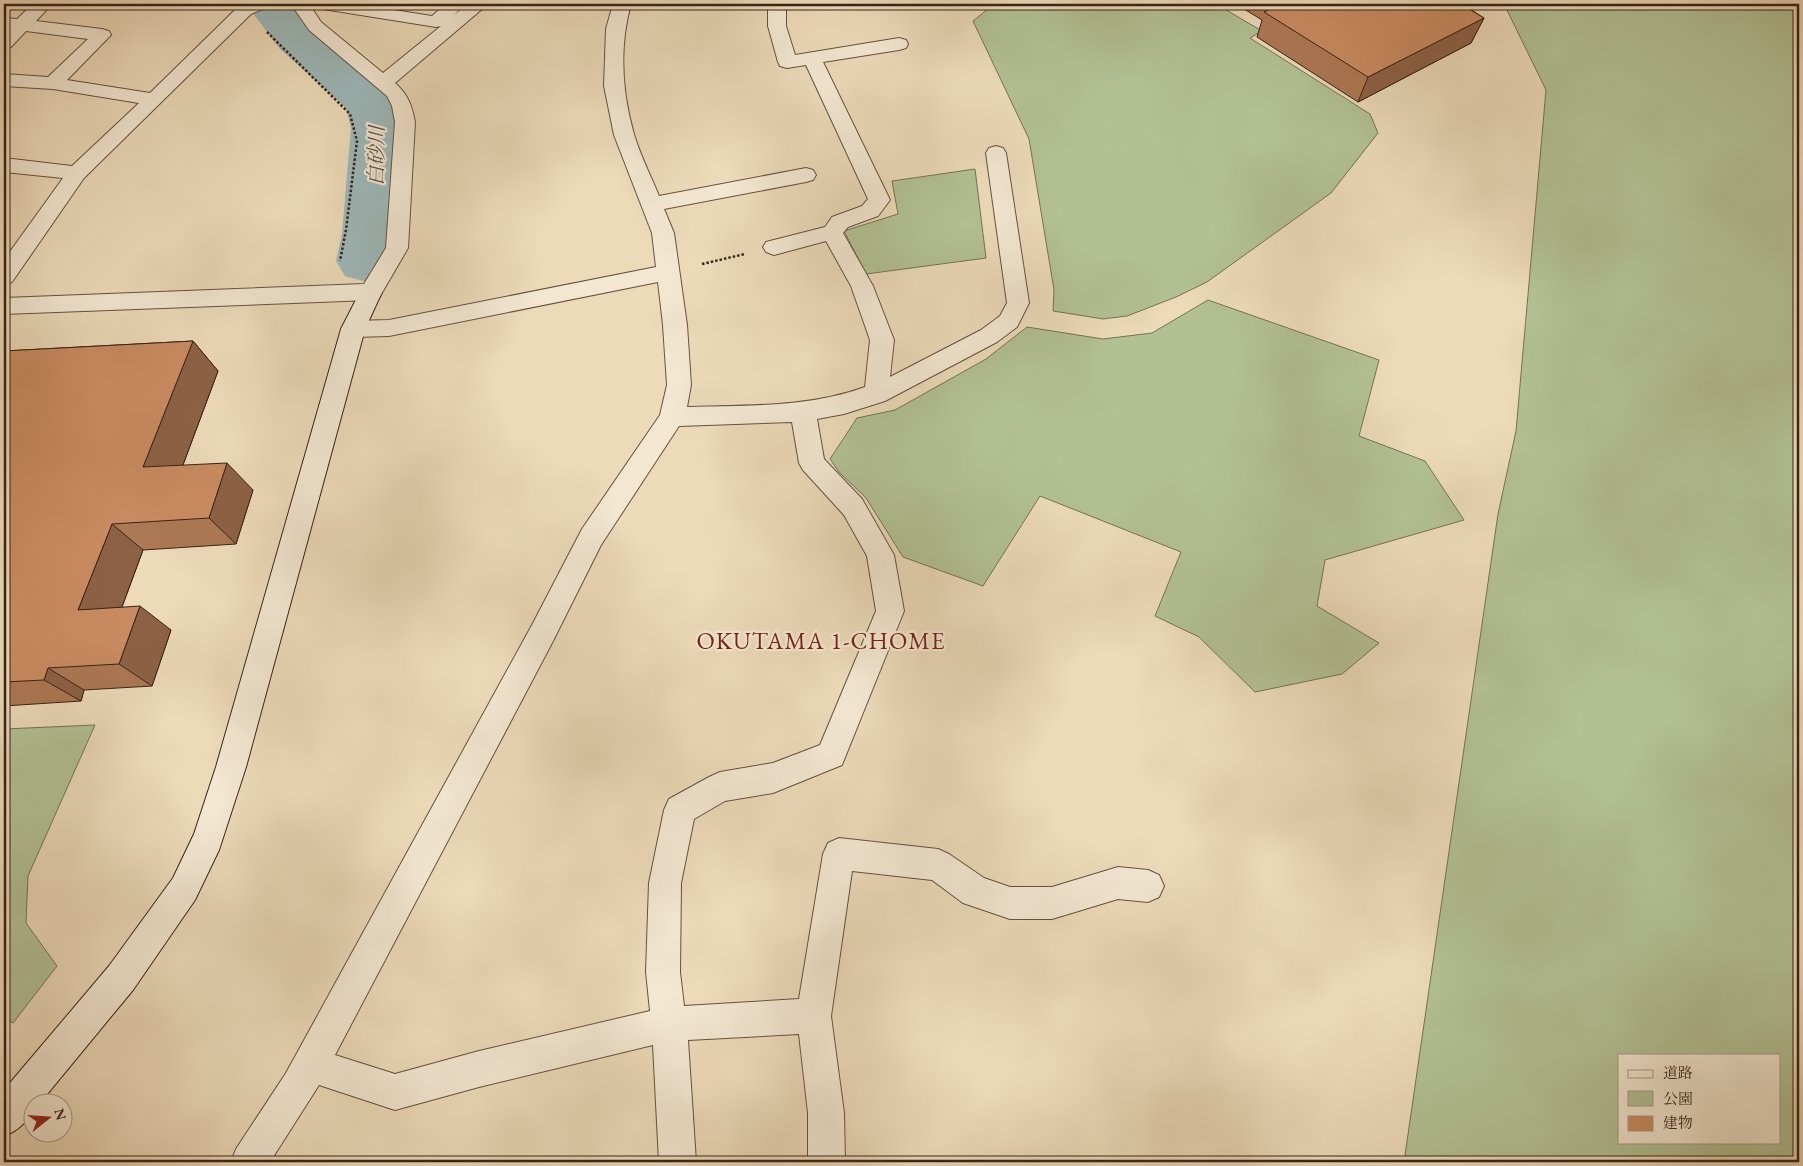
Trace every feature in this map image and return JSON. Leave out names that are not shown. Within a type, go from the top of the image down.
[{"type":"street","points":[[4,43],[13,24],[44,4]]},
{"type":"street","points":[[4,1118],[121,978],[184,889],[208,839],[231,767],[353,329],[371,292],[397,248],[405,122],[402,106],[395,93],[315,26],[300,4]]},
{"type":"street","points":[[323,4],[436,22],[456,4]]},
{"type":"street","points":[[383,84],[479,4]]},
{"type":"street","points":[[249,1162],[299,1086],[591,537],[672,417],[680,385],[669,272],[663,233],[624,135],[614,86],[615,29],[622,4]]},
{"type":"street","points":[[777,4],[778,26],[787,62],[899,44]]},
{"type":"street","points":[[4,276],[77,173],[253,6]]},
{"type":"street","points":[[13,24],[102,35],[53,83]]},
{"type":"street","points":[[774,248],[832,232],[840,222],[870,211],[878,200],[812,58]]},
{"type":"street","points":[[4,80],[53,83],[154,100]]},
{"type":"street","points":[[672,417],[803,412],[844,404],[889,388],[981,340],[1009,321],[1018,303],[996,153]]},
{"type":"street","points":[[4,165],[77,173]]},
{"type":"street","points":[[652,204],[806,176]]},
{"type":"street","points":[[832,232],[862,286],[882,340],[876,394]]},
{"type":"street","points":[[353,329],[389,328],[669,272]]},
{"type":"street","points":[[4,306],[371,292]]},
{"type":"street","points":[[678,1162],[674,1079],[662,972],[666,883],[680,810],[720,787],[773,778],[831,756],[890,611],[880,555],[854,507],[812,463],[803,412]]},
{"type":"street","points":[[827,1162],[826,1113],[814,1016],[839,854],[938,865],[975,891],[1010,902],[1052,903],[1118,883],[1148,886]]},
{"type":"street","points":[[310,1065],[395,1092],[669,1024],[814,1016]]},
{"type":"path","points":[[253,6],[350,114],[357,141],[346,230],[339,265]]},
{"type":"path","points":[[669,272],[774,248]]},
{"type":"path","points":[[1621,1162],[1625,1158],[1637,1162]]},
{"type":"green space","points":[[994,4],[1216,4],[1262,31],[1250,38],[1370,114],[1378,133],[1331,193],[1207,282],[1176,297],[1127,316],[1103,319],[1053,311],[1054,290],[1029,139],[973,21]]},
{"type":"green space","points":[[1504,4],[1799,4],[1799,1162],[1404,1162],[1498,514],[1516,431],[1546,90]]},
{"type":"green space","points":[[975,169],[986,258],[866,274],[844,231],[898,214],[892,181]]},
{"type":"green space","points":[[1208,300],[1379,360],[1359,436],[1425,461],[1464,520],[1325,560],[1317,606],[1379,643],[1342,674],[1255,692],[1199,637],[1155,616],[1181,552],[1040,496],[983,586],[903,557],[866,498],[839,472],[830,459],[857,418],[895,410],[986,359],[1027,327],[1103,339],[1152,333]]},
{"type":"green space","points":[[95,725],[28,876],[26,923],[57,966],[13,1023],[4,1019],[4,729]]},
{"type":"building","points":[[1281,4],[1468,4],[1464,6],[1484,18],[1368,77],[1264,12]]},
{"type":"building","points":[[193,341],[143,467],[227,463],[209,518],[112,524],[78,610],[140,606],[119,664],[48,668],[44,680],[4,682],[4,351]]},
{"type":"waterway","name":"白砂川","points":[[271,4],[298,38],[367,98],[376,112],[379,128],[372,234],[367,261]]},
{"type":"district","name":"OKUTAMA 1-CHOME","points":[[821,640]]}]
